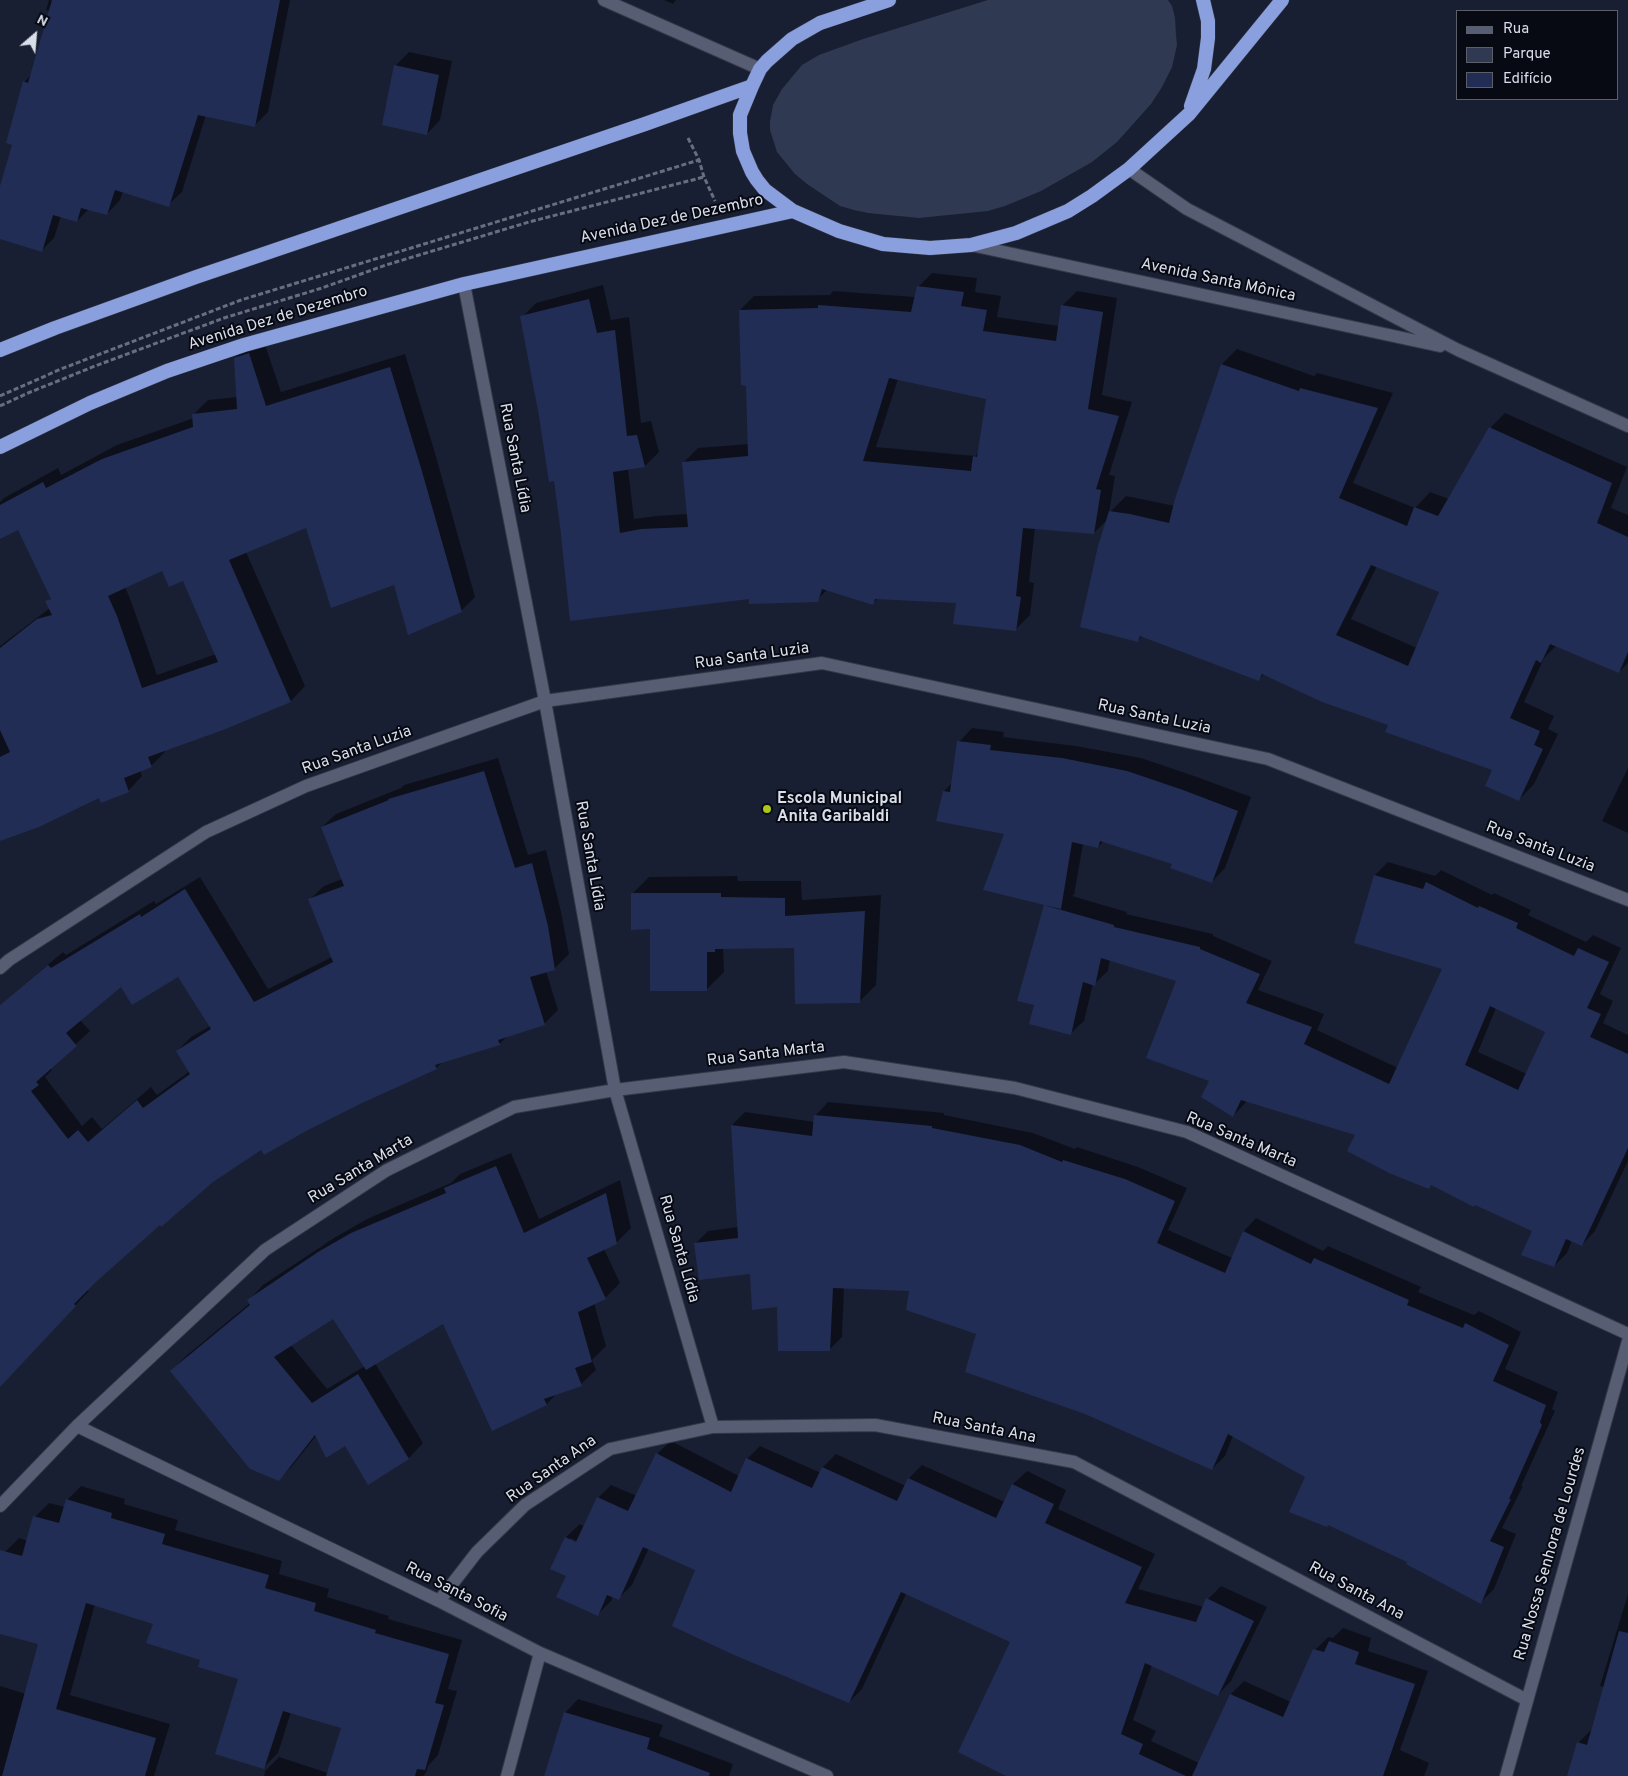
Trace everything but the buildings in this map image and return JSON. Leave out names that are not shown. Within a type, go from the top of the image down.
[{"type":"highway","points":[[890,0],[820,23],[784,44],[760,69],[740,115],[740,133],[743,151],[757,180],[765,190],[792,211],[839,231],[883,244],[930,248],[971,245],[1016,233],[1058,216],[1092,196],[1129,169],[1189,114],[1282,0]]},
{"type":"highway","points":[[1189,114],[1204,69],[1208,38],[1208,21],[1203,0]]},
{"type":"highway","points":[[0,350],[55,328],[196,278],[752,86]]},
{"type":"highway","name":"Avenida Dez de Dezembro","points":[[0,447],[90,403],[167,371],[244,345],[464,284],[792,211]]},
{"type":"street","points":[[604,0],[760,69]]},
{"type":"street","name":"Avenida Santa Mônica","points":[[1129,169],[1187,209],[1458,350],[1628,426]]},
{"type":"street","name":"Avenida Santa Mônica","points":[[971,245],[1458,350]]},
{"type":"street","name":"Rua Santa Lídia","points":[[464,284],[545,701],[615,1090],[713,1427]]},
{"type":"street","name":"Rua Santa Luzia","points":[[0,968],[206,832],[306,786],[545,701],[822,664],[1268,759],[1628,900]]},
{"type":"street","name":"Rua Santa Marta","points":[[0,1506],[77,1426],[265,1250],[387,1170],[514,1107],[615,1090],[844,1062],[1015,1088],[1187,1132],[1628,1334]]},
{"type":"street","name":"Rua Nossa Senhora de Lourdes","points":[[1506,1776],[1628,1341]]},
{"type":"street","name":"Rua Santa Ana","points":[[439,1601],[477,1552],[525,1505],[610,1449],[713,1427],[875,1425],[1074,1462],[1527,1700]]},
{"type":"street","name":"Rua Santa Sofia","points":[[77,1426],[439,1601],[540,1653],[827,1776]]},
{"type":"street","points":[[507,1776],[540,1653]]},
{"type":"path","points":[[674,114],[699,160],[704,177],[727,225]]},
{"type":"path","points":[[0,396],[70,366],[241,300],[699,160]]},
{"type":"path","points":[[0,406],[96,366],[224,318],[529,222],[704,177]]},
{"type":"green space","points":[[988,0],[1168,0],[1172,6],[1175,18],[1177,45],[1172,67],[1151,104],[1117,142],[1092,162],[1041,191],[988,211],[919,218],[854,210],[840,206],[807,184],[795,174],[777,152],[770,130],[773,105],[782,89],[802,65],[819,55],[863,39]]},
{"type":"place","name":"Escola Municipal Anita Garibaldi","points":[[767,809]]}]
